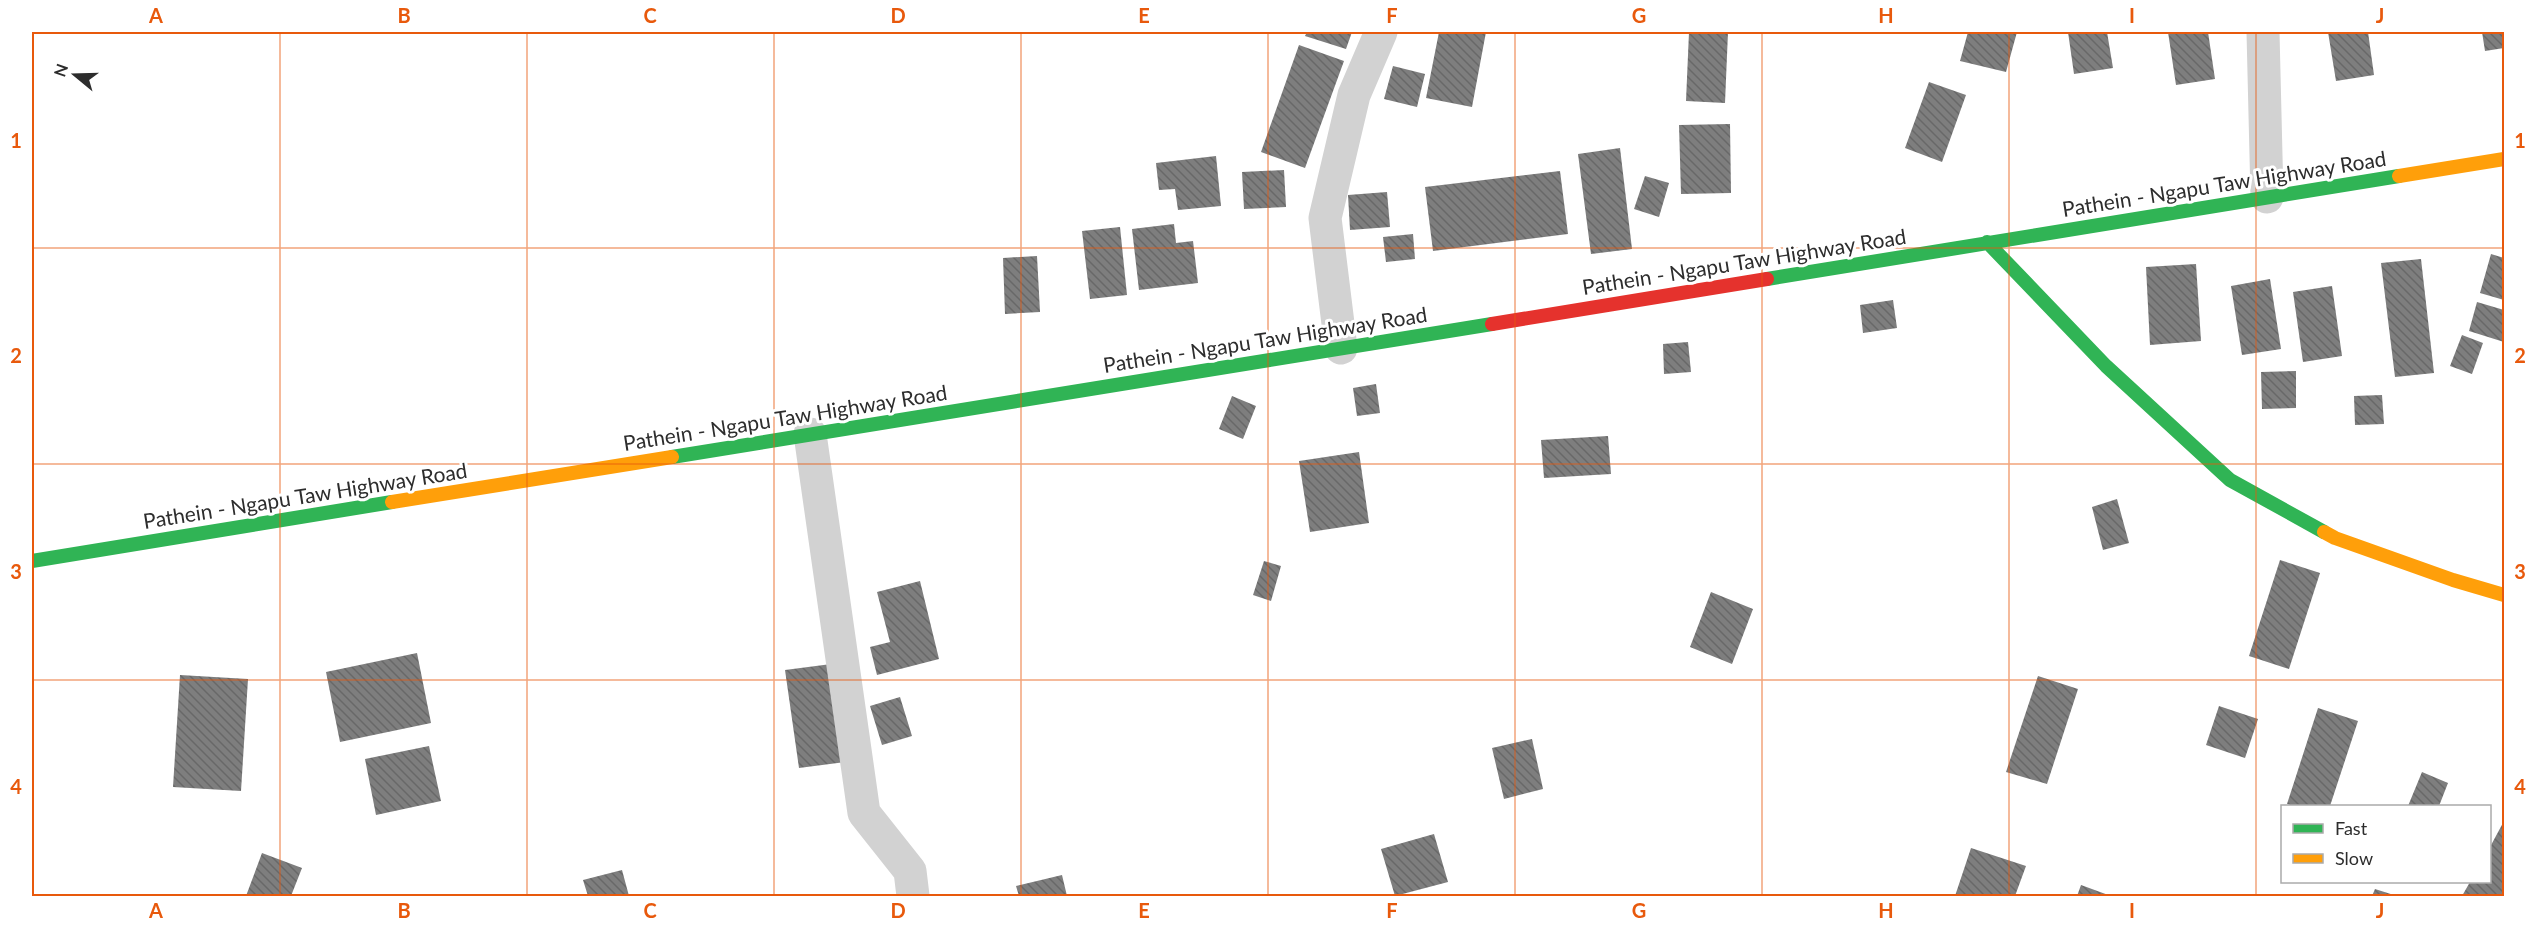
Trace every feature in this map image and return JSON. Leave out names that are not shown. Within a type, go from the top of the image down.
[{"type":"main road","name":"Pathein - Ngapu Taw Highway Road","points":[[32,561],[2505,159]]},
{"type":"main road","points":[[1987,242],[2106,366],[2230,480],[2336,538],[2452,580],[2505,595]]},
{"type":"street","points":[[1341,348],[1325,218],[1354,95],[1381,32]]},
{"type":"street","points":[[2263,32],[2267,197]]},
{"type":"street","points":[[810,434],[864,813],[910,871],[913,897]]},
{"type":"building","points":[[1307,32],[1352,32],[1346,49],[1305,36]]},
{"type":"building","points":[[1439,32],[1486,32],[1472,107],[1426,98]]},
{"type":"building","points":[[1689,32],[1728,32],[1725,103],[1686,101]]},
{"type":"building","points":[[1968,32],[2017,32],[2006,72],[1960,61]]},
{"type":"building","points":[[2068,32],[2107,32],[2113,68],[2074,74]]},
{"type":"building","points":[[2168,32],[2208,32],[2215,79],[2176,85]]},
{"type":"building","points":[[2328,32],[2368,32],[2374,75],[2336,81]]},
{"type":"building","points":[[2482,32],[2504,32],[2504,48],[2485,51]]},
{"type":"building","points":[[1299,45],[1344,61],[1305,168],[1261,152]]},
{"type":"building","points":[[1393,66],[1425,74],[1417,107],[1384,99]]},
{"type":"building","points":[[1929,82],[1966,95],[1942,162],[1905,148]]},
{"type":"building","points":[[1730,124],[1731,193],[1681,194],[1679,125]]},
{"type":"building","points":[[1620,148],[1632,249],[1591,254],[1578,154]]},
{"type":"building","points":[[1216,156],[1221,206],[1178,210],[1175,189],[1159,190],[1156,163]]},
{"type":"building","points":[[1284,170],[1286,207],[1244,209],[1242,172]]},
{"type":"building","points":[[1560,171],[1568,234],[1433,251],[1425,187]]},
{"type":"building","points":[[1645,176],[1669,183],[1659,217],[1634,209]]},
{"type":"building","points":[[1387,192],[1390,227],[1350,230],[1348,195]]},
{"type":"building","points":[[1174,224],[1176,243],[1193,241],[1198,283],[1139,290],[1132,229]]},
{"type":"building","points":[[1120,227],[1127,295],[1090,299],[1082,231]]},
{"type":"building","points":[[1413,234],[1415,259],[1386,262],[1383,237]]},
{"type":"building","points":[[2491,254],[2504,258],[2504,300],[2480,293]]},
{"type":"building","points":[[1037,256],[1040,312],[1005,314],[1003,258]]},
{"type":"building","points":[[2421,259],[2434,373],[2395,377],[2381,263]]},
{"type":"building","points":[[2196,264],[2201,341],[2150,345],[2146,267]]},
{"type":"building","points":[[2270,279],[2281,349],[2242,355],[2231,286]]},
{"type":"building","points":[[2332,286],[2342,356],[2303,362],[2293,292]]},
{"type":"building","points":[[1893,300],[1897,328],[1863,333],[1860,305]]},
{"type":"building","points":[[2477,302],[2504,310],[2504,342],[2469,331]]},
{"type":"building","points":[[2462,335],[2483,343],[2472,374],[2450,366]]},
{"type":"building","points":[[1688,342],[1691,372],[1664,374],[1663,344]]},
{"type":"building","points":[[2296,371],[2296,408],[2262,409],[2261,372]]},
{"type":"building","points":[[1376,384],[1380,413],[1357,416],[1353,388]]},
{"type":"building","points":[[2382,395],[2384,424],[2355,425],[2354,396]]},
{"type":"building","points":[[1232,396],[1256,406],[1243,439],[1219,429]]},
{"type":"building","points":[[1608,436],[1611,474],[1544,478],[1541,440]]},
{"type":"building","points":[[1359,452],[1369,523],[1310,532],[1299,461]]},
{"type":"building","points":[[2117,499],[2129,543],[2103,550],[2092,507]]},
{"type":"building","points":[[2280,560],[2320,573],[2289,669],[2249,656]]},
{"type":"building","points":[[1264,561],[1281,566],[1271,601],[1253,595]]},
{"type":"building","points":[[920,581],[939,659],[877,675],[870,647],[890,642],[877,592]]},
{"type":"building","points":[[1711,592],[1753,609],[1732,664],[1690,647]]},
{"type":"building","points":[[417,653],[431,723],[340,742],[326,672]]},
{"type":"building","points":[[839,663],[853,761],[799,768],[785,670]]},
{"type":"building","points":[[180,675],[248,679],[241,791],[173,787]]},
{"type":"building","points":[[2038,676],[2078,689],[2047,784],[2006,772]]},
{"type":"building","points":[[900,697],[912,736],[882,745],[870,706]]},
{"type":"building","points":[[2219,706],[2258,719],[2245,758],[2206,745]]},
{"type":"building","points":[[2318,708],[2358,721],[2330,805],[2287,804]]},
{"type":"building","points":[[1532,739],[1543,789],[1504,799],[1492,748]]},
{"type":"building","points":[[429,746],[441,801],[376,815],[365,759]]},
{"type":"building","points":[[2422,772],[2448,783],[2439,805],[2408,805]]},
{"type":"building","points":[[2504,821],[2504,896],[2462,896],[2469,883],[2491,883],[2491,845]]},
{"type":"building","points":[[1434,834],[1448,882],[1395,896],[1381,849]]},
{"type":"building","points":[[1971,848],[2026,866],[2015,896],[1955,896]]},
{"type":"building","points":[[262,853],[302,868],[291,896],[246,896]]},
{"type":"building","points":[[622,870],[629,896],[588,896],[583,880]]},
{"type":"building","points":[[1062,875],[1067,896],[1019,896],[1016,886]]},
{"type":"building","points":[[2081,885],[2111,896],[2077,896]]},
{"type":"building","points":[[2375,889],[2397,896],[2372,896]]},
{"type":"traffic: fast","points":[[1767,279],[2399,176]]},
{"type":"traffic: fast","points":[[1987,242],[2106,366],[2230,480],[2324,532]]},
{"type":"traffic: fast","points":[[672,457],[1492,324]]},
{"type":"traffic: fast","points":[[32,561],[392,502]]},
{"type":"traffic: slow","points":[[2399,176],[2504,159]]},
{"type":"traffic: slow","points":[[392,502],[672,457]]},
{"type":"traffic: slow","points":[[2324,532],[2453,580],[2504,595]]},
{"type":"traffic: jam","points":[[1492,324],[1767,279]]}]
